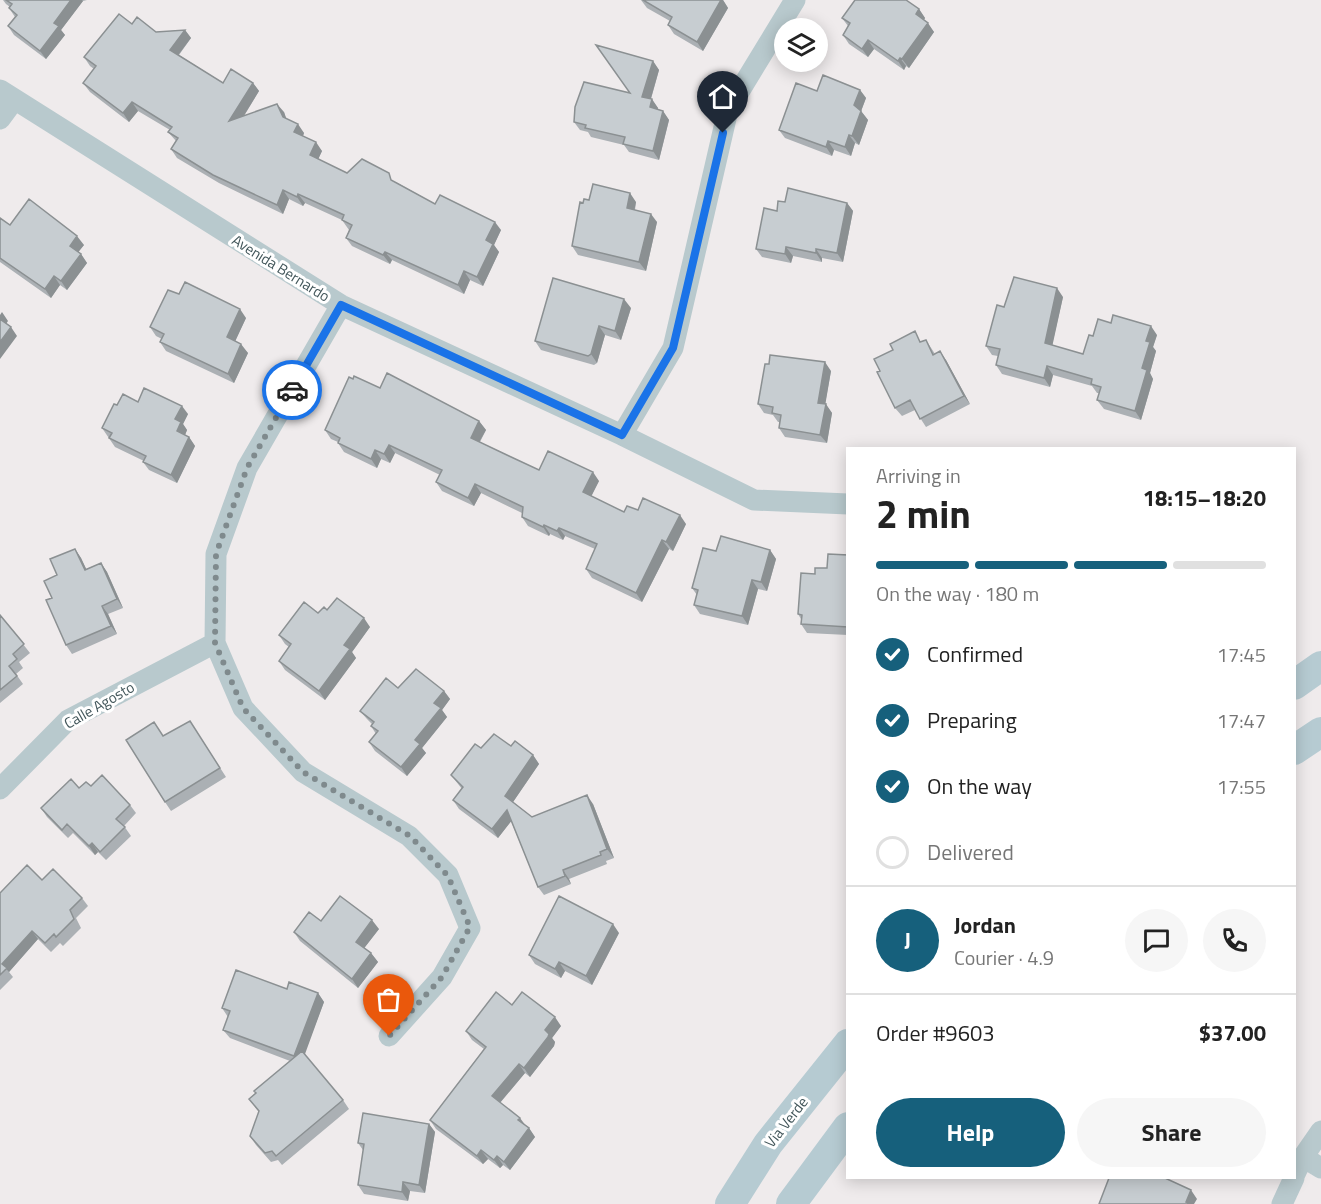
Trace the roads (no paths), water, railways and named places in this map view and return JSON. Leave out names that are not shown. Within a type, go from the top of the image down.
[{"type":"main road","points":[[1296,684],[1321,666]]},
{"type":"main road","points":[[1296,749],[1321,732]]},
{"type":"main road","name":"Via Verde","points":[[730,1204],[768,1144],[846,1046]]},
{"type":"main road","points":[[791,1204],[846,1130]]},
{"type":"street","points":[[622,435],[673,348],[728,110],[795,0]]},
{"type":"street","points":[[0,119],[7,95]]},
{"type":"street","name":"Avenida Bernardo","points":[[7,95],[341,305],[622,435],[754,500],[846,504]]},
{"type":"street","points":[[341,305],[247,468],[216,554],[215,643],[243,708],[303,772],[410,836],[448,876],[470,927],[442,977],[389,1036]]},
{"type":"street","name":"Calle Agosto","points":[[0,789],[68,720],[215,643]]},
{"type":"street","points":[[1297,1170],[1321,1131]]},
{"type":"street","points":[[1297,1170],[1321,1168]]},
{"type":"street","points":[[1282,1204],[1293,1179]]}]
